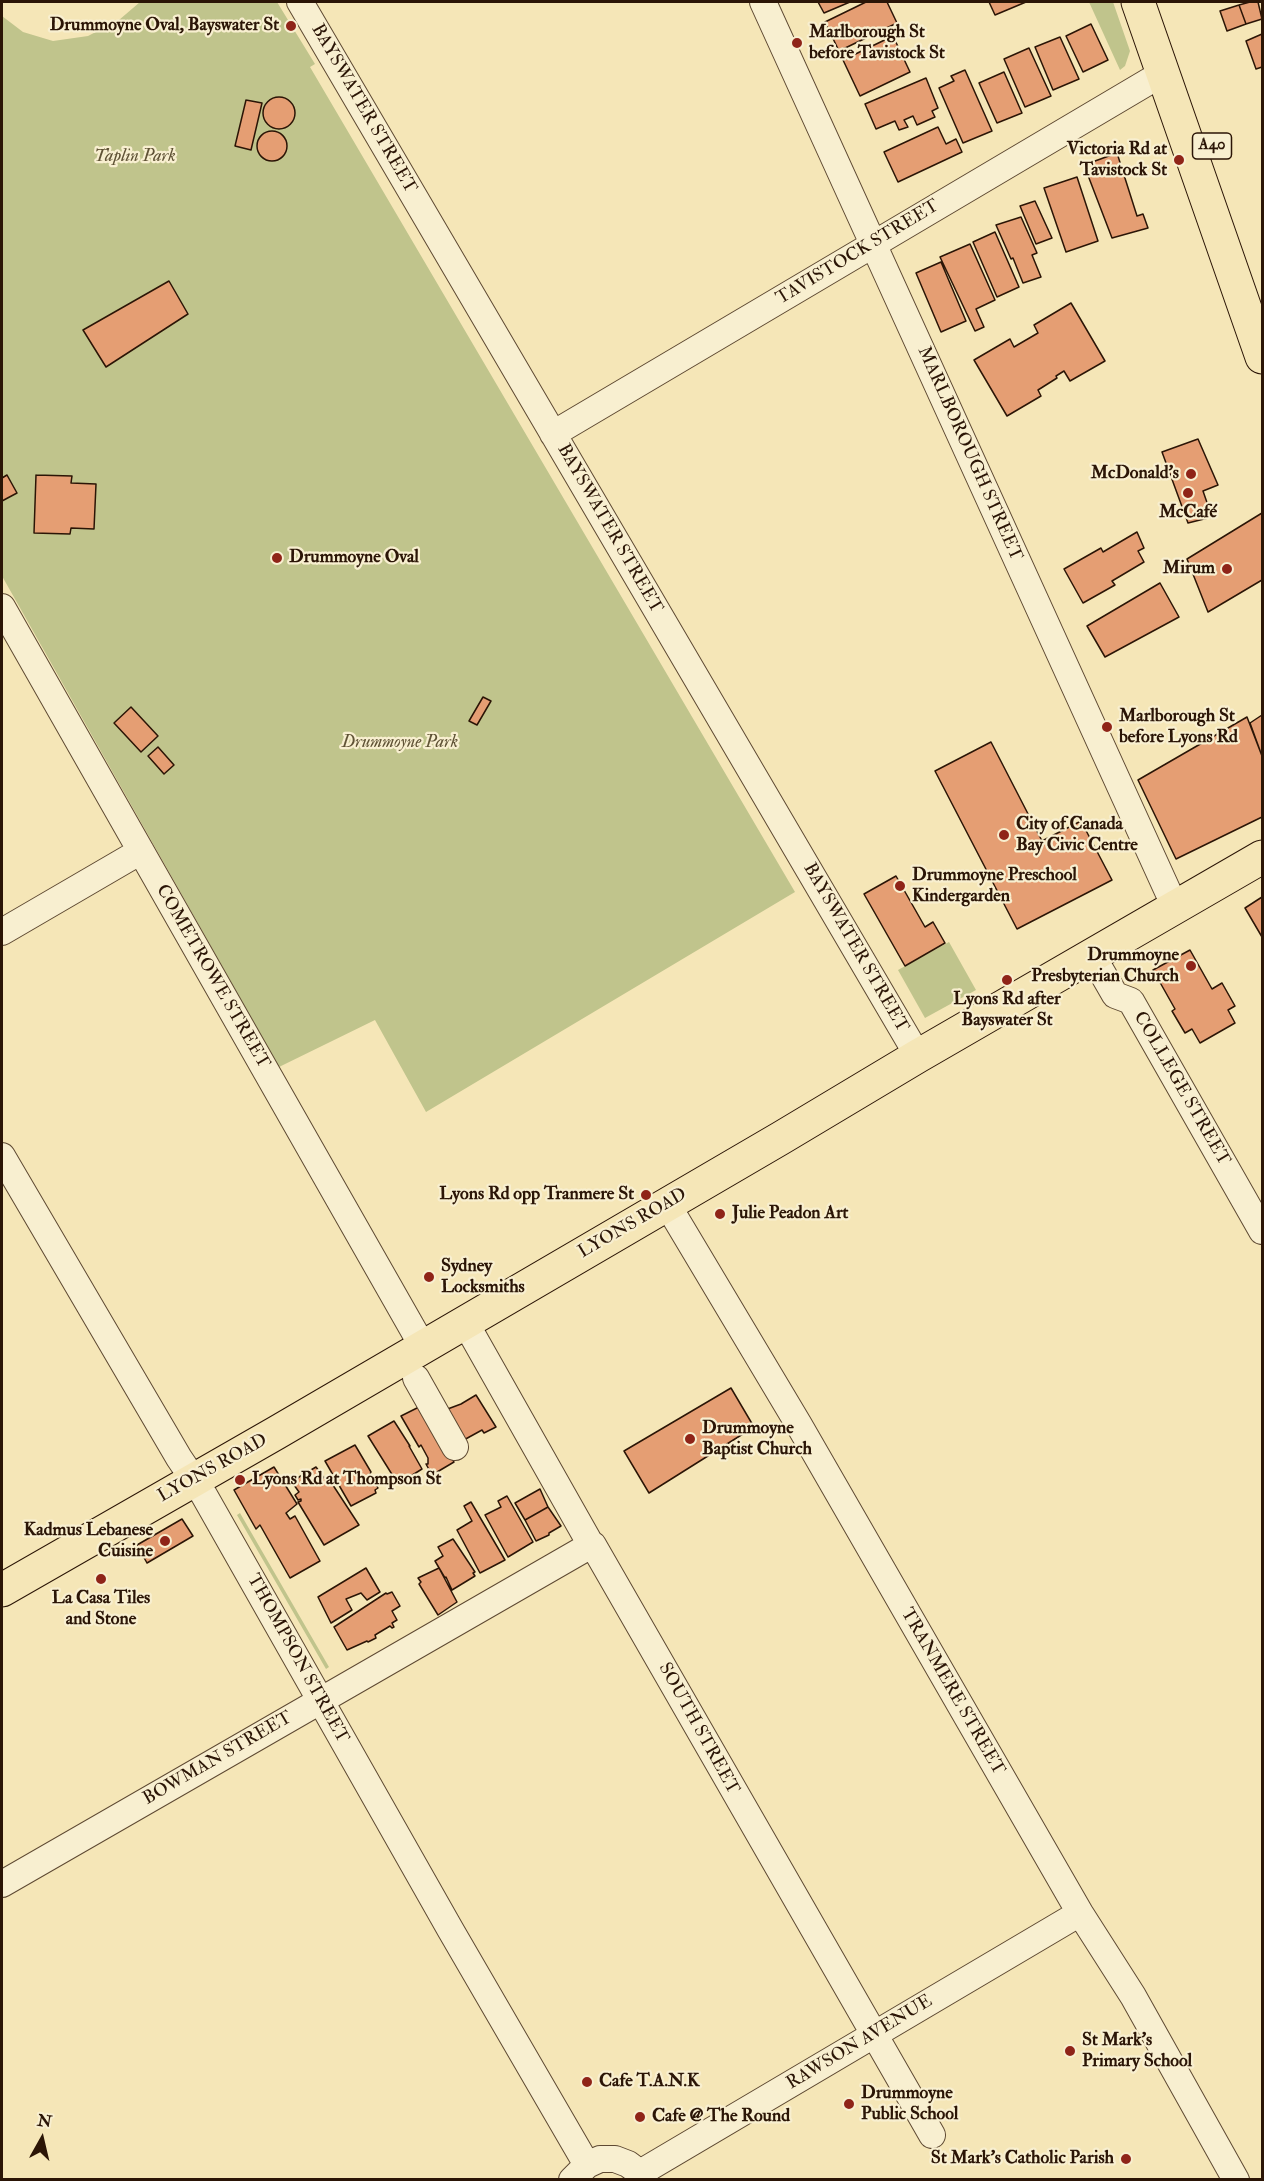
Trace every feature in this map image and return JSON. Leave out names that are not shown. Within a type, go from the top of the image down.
[{"type":"main road","name":"A40","points":[[1138,2],[1263,357]]},
{"type":"main road","name":"A40","points":[[1161,2],[1263,291]]},
{"type":"main road","name":"LYONS ROAD","points":[[2,1590],[194,1478],[420,1363],[465,1322],[1263,857]]},
{"type":"street","name":"BAYSWATER STREET","points":[[300,2],[918,1056]]},
{"type":"street","name":"MARLBOROUGH STREET","points":[[762,2],[1175,907]]},
{"type":"street","name":"TAVISTOCK STREET","points":[[553,434],[1163,73]]},
{"type":"street","name":"COMETROWE STREET","points":[[2,607],[141,851],[420,1363],[455,1448]]},
{"type":"street","points":[[2,932],[141,851]]},
{"type":"street","name":"COLLEGE STREET","points":[[1092,955],[1115,994],[1131,1001],[1263,1231]]},
{"type":"street","name":"THOMPSON STREET","points":[[2,1156],[179,1458],[194,1478],[320,1701],[579,2172]]},
{"type":"street","name":"TRANMERE STREET","points":[[667,1204],[799,1425],[1080,1913],[1133,1996],[1236,2180]]},
{"type":"street","name":"SOUTH STREET","points":[[465,1322],[726,1780],[932,2134]]},
{"type":"street","name":"BOWMAN STREET","points":[[2,1884],[591,1545]]},
{"type":"street","name":"RAWSON AVENUE","points":[[642,2176],[1080,1913]]},
{"type":"street","points":[[579,2172],[600,2159],[615,2159],[628,2164],[642,2176]]},
{"type":"green space","name":"Drummoyne Park","points":[[140,2],[277,2],[315,64],[310,67],[795,892],[426,1112],[375,1020],[279,1067],[2,576],[2,16],[23,32],[53,41],[88,36],[119,20]]},
{"type":"green space","points":[[1089,2],[1113,2],[1130,51],[1125,66],[1120,70]]},
{"type":"green space","points":[[949,942],[976,990],[925,1018],[898,970]]},
{"type":"green space","points":[[240,1513],[329,1667],[326,1669],[237,1515]]},
{"type":"building","points":[[818,2],[850,2],[824,13]]},
{"type":"building","points":[[866,2],[887,2],[897,23],[839,51],[825,22]]},
{"type":"building","points":[[989,2],[1026,2],[995,15]]},
{"type":"building","points":[[1258,2],[1262,19],[1246,24],[1239,5]]},
{"type":"building","points":[[1239,5],[1246,24],[1227,31],[1220,11]]},
{"type":"building","points":[[1091,24],[1108,60],[1083,72],[1066,36]]},
{"type":"building","points":[[1262,34],[1262,67],[1256,69],[1246,41]]},
{"type":"building","points":[[893,36],[910,72],[860,96],[843,60]]},
{"type":"building","points":[[1060,37],[1079,79],[1053,90],[1035,47]]},
{"type":"building","points":[[1029,48],[1051,96],[1025,107],[1004,59]]},
{"type":"building","points":[[965,70],[992,131],[963,143],[939,88],[954,81],[951,76]]},
{"type":"building","points":[[1004,72],[1022,113],[997,123],[979,83]]},
{"type":"building","points":[[926,78],[938,108],[932,111],[935,117],[917,125],[913,116],[904,120],[908,127],[899,130],[895,121],[876,129],[865,104]]},
{"type":"building","points":[[279,97],[290,102],[295,113],[290,124],[279,129],[268,124],[263,113],[268,102]]},
{"type":"building","points":[[246,100],[262,103],[251,150],[235,146]]},
{"type":"building","points":[[938,127],[946,144],[956,139],[962,152],[898,182],[884,152]]},
{"type":"building","points":[[272,131],[283,135],[287,146],[283,157],[272,161],[261,157],[257,146],[261,135]]},
{"type":"building","points":[[1117,153],[1137,216],[1143,214],[1148,228],[1112,238],[1084,165]]},
{"type":"building","points":[[1077,177],[1098,241],[1066,252],[1044,188]]},
{"type":"building","points":[[1035,201],[1052,238],[1036,244],[1020,206]]},
{"type":"building","points":[[1021,217],[1037,253],[1032,255],[1041,277],[1023,283],[996,225]]},
{"type":"building","points":[[995,232],[1019,287],[997,297],[973,242]]},
{"type":"building","points":[[970,244],[995,300],[976,309],[984,327],[975,331],[940,257]]},
{"type":"building","points":[[941,262],[966,321],[941,332],[916,273]]},
{"type":"building","points":[[169,281],[188,314],[106,367],[83,330]]},
{"type":"building","points":[[1071,303],[1105,361],[1070,381],[1064,371],[1038,390],[1041,396],[1007,416],[974,360],[1010,339],[1014,347],[1038,333],[1034,325]]},
{"type":"building","name":"McDonald's","points":[[1198,439],[1218,485],[1203,491],[1212,517],[1188,523],[1162,452]]},
{"type":"building","points":[[7,475],[17,493],[2,501],[2,478]]},
{"type":"building","points":[[36,475],[72,476],[71,483],[96,484],[94,529],[71,528],[70,534],[34,533]]},
{"type":"building","name":"Mirum","points":[[1262,513],[1262,580],[1208,612],[1187,559]]},
{"type":"building","points":[[1137,532],[1144,548],[1138,551],[1144,562],[1112,581],[1115,585],[1083,603],[1064,569],[1101,548],[1103,552]]},
{"type":"building","points":[[1160,583],[1179,617],[1105,657],[1087,626]]},
{"type":"building","points":[[483,697],[491,701],[477,725],[469,721]]},
{"type":"building","points":[[131,707],[158,736],[141,752],[114,723]]},
{"type":"building","points":[[1262,715],[1262,756],[1250,723]]},
{"type":"building","points":[[1247,717],[1262,756],[1262,817],[1176,859],[1138,780]]},
{"type":"building","name":"City of Canada Bay Civic Centre","points":[[991,742],[1042,841],[1081,821],[1112,880],[1017,929],[935,771]]},
{"type":"building","points":[[158,747],[174,765],[164,774],[148,756]]},
{"type":"building","points":[[896,876],[925,927],[933,922],[945,943],[905,966],[864,894]]},
{"type":"building","points":[[1262,897],[1262,937],[1245,908]]},
{"type":"building","points":[[1190,950],[1212,989],[1222,983],[1235,1006],[1228,1010],[1235,1023],[1200,1043],[1192,1029],[1185,1033],[1172,1011],[1175,1009],[1153,970]]},
{"type":"building","name":"Drummoyne Baptist Church","points":[[731,1388],[754,1427],[649,1493],[624,1451]]},
{"type":"building","points":[[476,1395],[496,1427],[484,1433],[482,1430],[462,1441],[445,1410]]},
{"type":"building","points":[[427,1403],[439,1436],[454,1462],[432,1475],[426,1464],[428,1464],[428,1458],[401,1416]]},
{"type":"building","points":[[394,1421],[422,1469],[398,1484],[368,1436]]},
{"type":"building","points":[[355,1445],[378,1488],[375,1490],[376,1493],[351,1506],[325,1461]]},
{"type":"building","points":[[274,1467],[297,1504],[286,1513],[290,1519],[295,1516],[320,1561],[290,1578],[260,1525],[256,1529],[234,1490]]},
{"type":"building","points":[[316,1467],[324,1478],[327,1476],[359,1525],[324,1545],[298,1502],[301,1499],[298,1500],[295,1495],[299,1492],[294,1485],[294,1480]]},
{"type":"building","points":[[540,1489],[548,1507],[525,1520],[515,1503]]},
{"type":"building","points":[[507,1496],[533,1542],[508,1557],[485,1515],[501,1507],[498,1501]]},
{"type":"building","points":[[471,1502],[505,1560],[480,1573],[457,1530],[472,1521],[464,1506]]},
{"type":"building","points":[[548,1507],[561,1526],[536,1541],[525,1520]]},
{"type":"building","name":"Kadmus Lebanese Cuisine","points":[[182,1519],[193,1536],[147,1563],[137,1545]]},
{"type":"building","points":[[453,1539],[475,1572],[473,1573],[475,1576],[452,1590],[435,1561],[443,1556],[438,1547]]},
{"type":"building","points":[[366,1568],[380,1592],[367,1600],[361,1593],[346,1599],[352,1610],[331,1623],[318,1597]]},
{"type":"building","points":[[439,1568],[457,1602],[438,1615],[419,1584],[421,1582],[418,1578]]},
{"type":"building","points":[[392,1592],[400,1606],[392,1611],[397,1620],[392,1623],[394,1627],[390,1626],[375,1635],[376,1638],[347,1650],[334,1627],[386,1593]]},
{"type":"place","name":"Drummoyne Oval, Bayswater St","points":[[291,26]]},
{"type":"place","name":"Marlborough St before Tavistock St","points":[[797,43]]},
{"type":"place","name":"Victoria Rd at Tavistock St","points":[[1179,160]]},
{"type":"place","name":"McDonald's","points":[[1191,474]]},
{"type":"place","name":"McCafé","points":[[1188,493]]},
{"type":"place","name":"Drummoyne Oval","points":[[277,558]]},
{"type":"place","name":"Mirum","points":[[1227,569]]},
{"type":"place","name":"Marlborough St before Lyons Rd","points":[[1107,727]]},
{"type":"place","name":"City of Canada Bay Civic Centre","points":[[1004,835]]},
{"type":"place","name":"Drummoyne Preschool Kindergarden","points":[[900,886]]},
{"type":"place","name":"Drummoyne Presbyterian Church","points":[[1191,966]]},
{"type":"place","name":"Lyons Rd after Bayswater St","points":[[1007,980]]},
{"type":"place","name":"Lyons Rd opp Tranmere St","points":[[646,1195]]},
{"type":"place","name":"Julie Peadon Art","points":[[720,1214]]},
{"type":"place","name":"Sydney Locksmiths","points":[[429,1277]]},
{"type":"place","name":"Drummoyne Baptist Church","points":[[690,1439]]},
{"type":"place","name":"Lyons Rd at Thompson St","points":[[240,1480]]},
{"type":"place","name":"Kadmus Lebanese Cuisine","points":[[165,1541]]},
{"type":"place","name":"La Casa Tiles and Stone","points":[[101,1579]]},
{"type":"place","name":"St Mark's Primary School","points":[[1070,2051]]},
{"type":"place","name":"Cafe T.A.N.K","points":[[587,2082]]},
{"type":"place","name":"Drummoyne Public School","points":[[849,2104]]},
{"type":"place","name":"Cafe @ The Round","points":[[640,2117]]},
{"type":"place","name":"St Mark's Catholic Parish","points":[[1126,2159]]},
{"type":"park label","name":"Taplin Park","points":[[135,157]]}]
